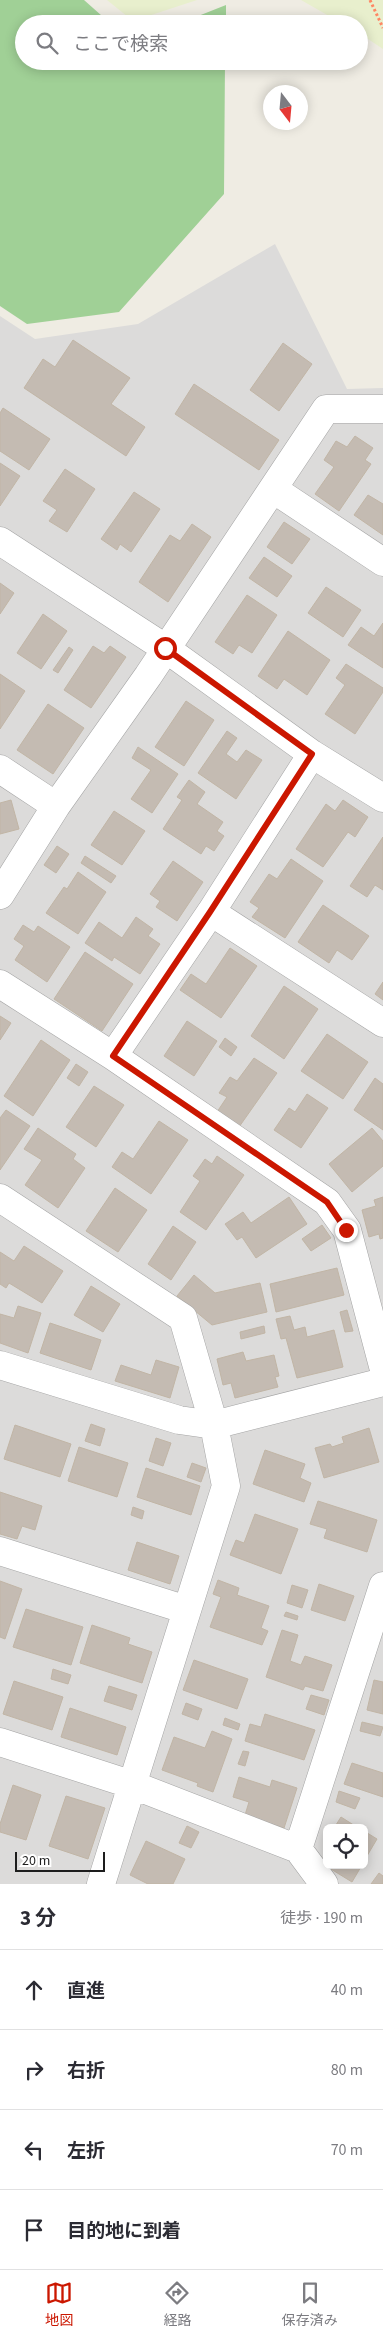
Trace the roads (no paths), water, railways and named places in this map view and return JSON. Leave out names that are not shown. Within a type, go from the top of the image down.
[{"type":"street","points":[[0,895],[56,806],[273,489],[326,408],[383,409]]},
{"type":"street","points":[[273,489],[383,562]]},
{"type":"street","points":[[0,541],[165,648],[312,754],[383,798]]},
{"type":"street","points":[[113,1056],[210,912],[312,754]]},
{"type":"street","points":[[0,769],[56,806]]},
{"type":"street","points":[[210,912],[383,1023]]},
{"type":"street","points":[[0,984],[113,1056],[327,1202],[346,1230],[383,1366]]},
{"type":"street","points":[[0,1198],[183,1318],[214,1425],[226,1486],[101,1884]]},
{"type":"street","points":[[0,1365],[179,1420],[214,1425],[383,1382]]},
{"type":"street","points":[[0,1551],[186,1610]]},
{"type":"street","points":[[298,1849],[382,1592]]},
{"type":"street","points":[[0,1742],[133,1785],[298,1849],[324,1884]]}]
